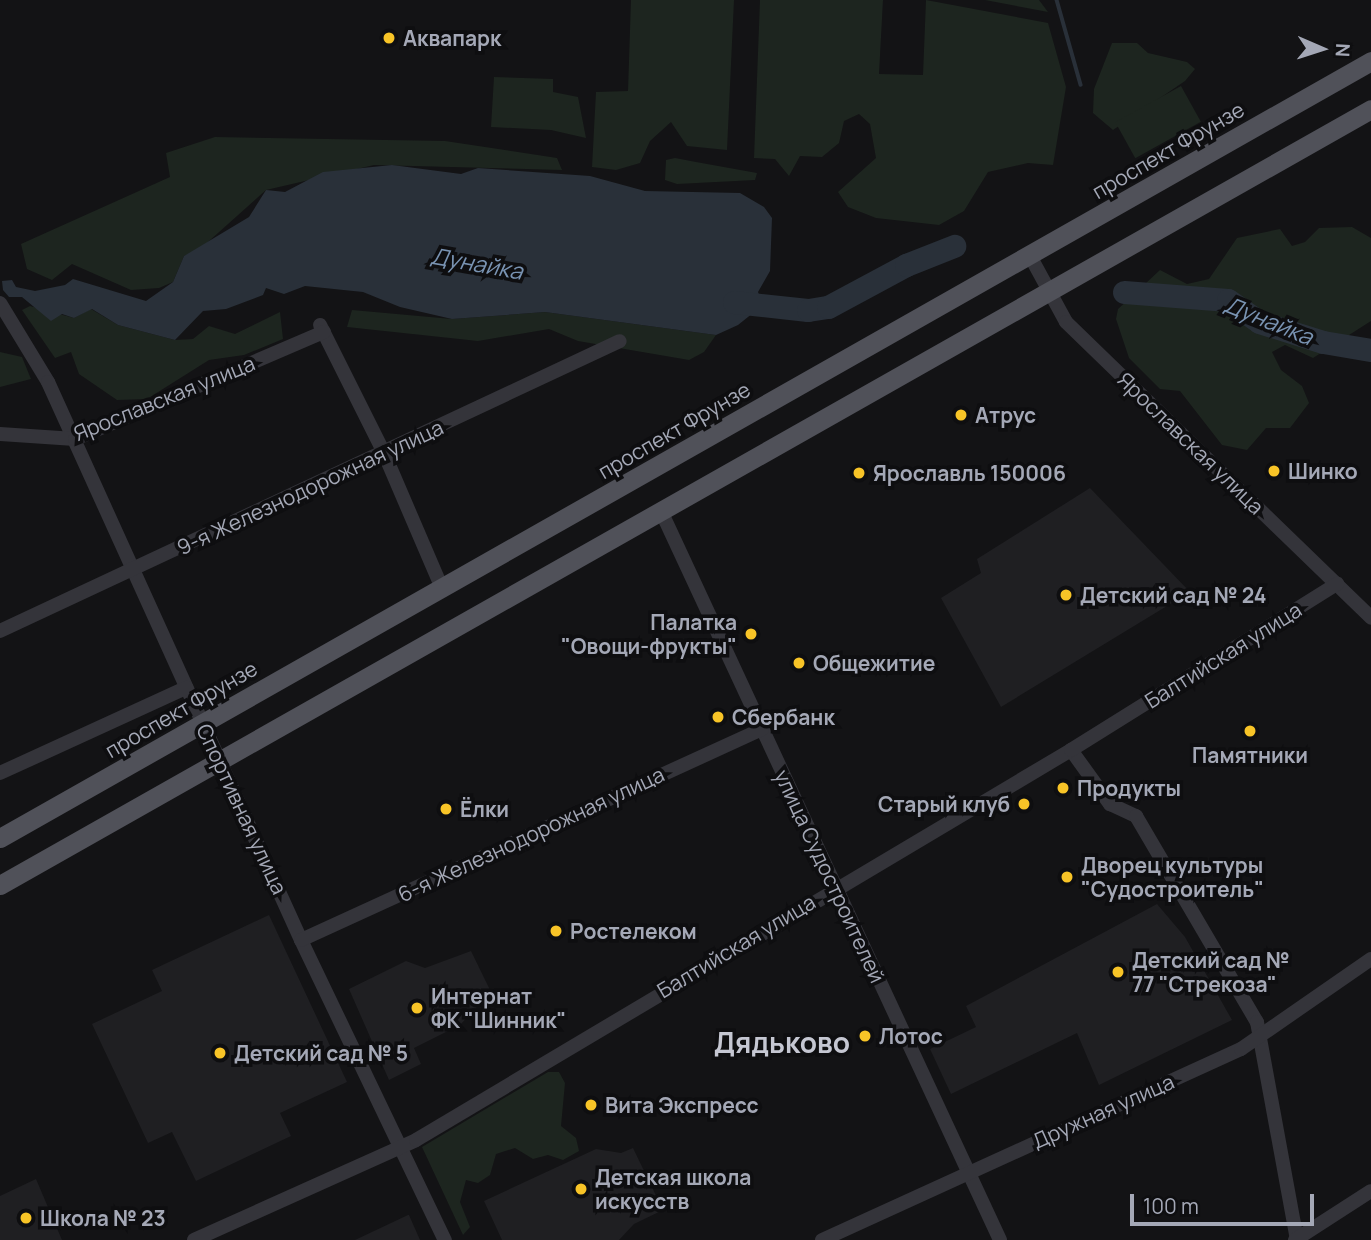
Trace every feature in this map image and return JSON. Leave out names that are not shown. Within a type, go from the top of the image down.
[{"type":"main road","name":"проспект Фрунзе","points":[[0,838],[1371,61]]},
{"type":"main road","points":[[0,885],[1371,109]]},
{"type":"street","name":"Ярославская улица","points":[[1029,254],[1066,322],[1371,618]]},
{"type":"street","name":"Спортивная улица","points":[[0,304],[48,382],[301,940],[445,1240]]},
{"type":"street","name":"Ярославская улица","points":[[0,435],[75,439],[322,327],[384,453]]},
{"type":"street","name":"9-я Железнодорожная улица","points":[[0,631],[620,341]]},
{"type":"street","points":[[384,453],[442,588]]},
{"type":"street","name":"улица Судостроителей","points":[[661,511],[970,1170],[1000,1240]]},
{"type":"street","name":"Балтийская улица","points":[[194,1240],[401,1146],[835,887],[1072,750],[1337,584]]},
{"type":"street","points":[[1,771],[186,688]]},
{"type":"street","name":"6-я Железнодорожная улица","points":[[301,940],[762,729]]},
{"type":"street","points":[[1072,750],[1110,804],[1136,816],[1261,1036],[1296,1239],[1371,1191]]},
{"type":"street","name":"Дружная улица","points":[[822,1240],[1261,1036],[1371,959]]},
{"type":"shaded area","points":[[631,0],[734,0],[727,150],[687,146],[671,122],[650,141],[640,163],[616,170],[592,167],[596,92],[628,91]]},
{"type":"shaded area","points":[[760,0],[883,0],[879,74],[923,75],[926,0],[1048,23],[1066,87],[1053,165],[1028,163],[988,172],[964,211],[939,225],[876,218],[848,207],[838,192],[876,158],[870,124],[859,114],[844,121],[839,143],[822,157],[800,156],[789,176],[775,159],[754,158]]},
{"type":"shaded area","points":[[985,0],[1039,0],[1048,12]]},
{"type":"shaded area","points":[[1112,43],[1137,43],[1148,53],[1187,62],[1195,69],[1185,81],[1113,130],[1093,113],[1094,89]]},
{"type":"shaded area","points":[[494,77],[553,79],[553,92],[578,97],[586,138],[551,130],[491,127]]},
{"type":"shaded area","points":[[1181,86],[1201,122],[1135,158],[1115,122]]},
{"type":"shaded area","points":[[215,137],[445,141],[557,158],[562,170],[374,165],[266,190],[199,250],[184,256],[173,282],[159,288],[131,290],[72,264],[52,280],[27,269],[21,244],[170,177],[166,153]]},
{"type":"shaded area","points":[[675,158],[757,173],[755,180],[677,184],[665,180],[666,160]]},
{"type":"shaded area","points":[[1352,227],[1371,238],[1371,321],[1313,358],[1285,345],[1272,352],[1281,370],[1302,386],[1309,403],[1290,428],[1266,428],[1247,450],[1222,445],[1180,391],[1160,389],[1129,358],[1116,319],[1118,309],[1160,270],[1187,284],[1209,279],[1237,238],[1280,229],[1292,246],[1305,242],[1319,228]]},
{"type":"shaded area","points":[[30,306],[74,318],[91,309],[118,325],[175,340],[193,339],[209,326],[235,334],[280,312],[283,339],[244,355],[209,360],[147,399],[117,400],[79,374],[71,352],[55,358],[22,310]]},
{"type":"shaded area","points":[[352,310],[452,319],[545,312],[716,335],[704,352],[689,360],[578,341],[549,329],[478,341],[347,327]]},
{"type":"shaded area","points":[[0,352],[22,357],[31,379],[0,387]]},
{"type":"shaded area","name":"Детский сад № 24","points":[[1090,488],[1190,592],[1001,707],[941,598],[981,573],[977,559]]},
{"type":"shaded area","name":"Детский сад № 77 \"Стрекоза\"","points":[[1157,904],[1185,937],[1232,1020],[1099,1085],[1077,1033],[951,1094],[930,1049],[976,1027],[966,1006]]},
{"type":"shaded area","name":"Детский сад № 5","points":[[269,915],[347,1082],[280,1113],[291,1136],[196,1181],[172,1132],[148,1143],[92,1024],[162,991],[152,970]]},
{"type":"shaded area","name":"Интернат ФК \"Шинник\"","points":[[471,951],[491,992],[460,1025],[414,1048],[421,1064],[389,1080],[349,989],[406,961],[425,968]]},
{"type":"shaded area","points":[[548,1072],[559,1072],[565,1083],[561,1126],[576,1138],[579,1151],[563,1160],[548,1155],[533,1159],[515,1148],[496,1154],[490,1175],[478,1183],[466,1180],[460,1202],[470,1227],[463,1235],[422,1147]]},
{"type":"shaded area","name":"Детская школа искусств","points":[[633,1148],[663,1210],[634,1224],[619,1240],[502,1240],[484,1201],[596,1149],[621,1153]]},
{"type":"shaded area","name":"Школа № 23","points":[[36,1179],[62,1240],[0,1240],[0,1196]]},
{"type":"shaded area","points":[[408,1215],[420,1240],[355,1240]]},
{"type":"water","points":[[392,165],[461,174],[478,168],[590,176],[645,191],[740,193],[764,207],[772,218],[770,271],[758,292],[763,305],[738,325],[716,335],[545,312],[452,319],[400,307],[363,292],[305,286],[284,294],[266,288],[263,295],[226,309],[203,311],[175,340],[118,325],[92,309],[74,318],[62,314],[51,321],[22,297],[9,297],[3,290],[2,281],[12,280],[16,287],[35,291],[65,285],[73,279],[146,301],[173,282],[184,256],[249,217],[266,190],[285,192],[323,172]]},
{"type":"waterway","points":[[1057,0],[1081,85]]},
{"type":"waterway","name":"Дунайка","points":[[734,302],[808,310],[828,307],[906,265],[954,246]]},
{"type":"waterway","name":"Дунайка","points":[[1124,292],[1228,300],[1259,322],[1323,342],[1371,350]]},
{"type":"place","name":"Аквапарк","points":[[389,38]]},
{"type":"place","name":"Атрус","points":[[961,415]]},
{"type":"place","name":"Шинко","points":[[1274,471]]},
{"type":"place","name":"Ярославль 150006","points":[[859,473]]},
{"type":"place","name":"Детский сад № 24","points":[[1066,595]]},
{"type":"place","name":"Палатка \"Овощи-фрукты\"","points":[[751,634]]},
{"type":"place","name":"Общежитие","points":[[799,663]]},
{"type":"place","name":"Сбербанк","points":[[718,717]]},
{"type":"place","name":"Памятники","points":[[1250,731]]},
{"type":"place","name":"Продукты","points":[[1063,788]]},
{"type":"place","name":"Старый клуб","points":[[1024,804]]},
{"type":"place","name":"Ёлки","points":[[446,809]]},
{"type":"place","name":"Дворец культуры \"Судостроитель\"","points":[[1067,877]]},
{"type":"place","name":"Ростелеком","points":[[556,931]]},
{"type":"place","name":"Детский сад № 77 \"Стрекоза\"","points":[[1118,972]]},
{"type":"place","name":"Интернат ФК \"Шинник\"","points":[[417,1008]]},
{"type":"place","name":"Лотос","points":[[865,1036]]},
{"type":"place","name":"Детский сад № 5","points":[[220,1053]]},
{"type":"place","name":"Вита Экспресс","points":[[591,1105]]},
{"type":"place","name":"Детская школа искусств","points":[[581,1189]]},
{"type":"place","name":"Школа № 23","points":[[26,1218]]},
{"type":"district","name":"Дядьково","points":[[782,1042]]}]
